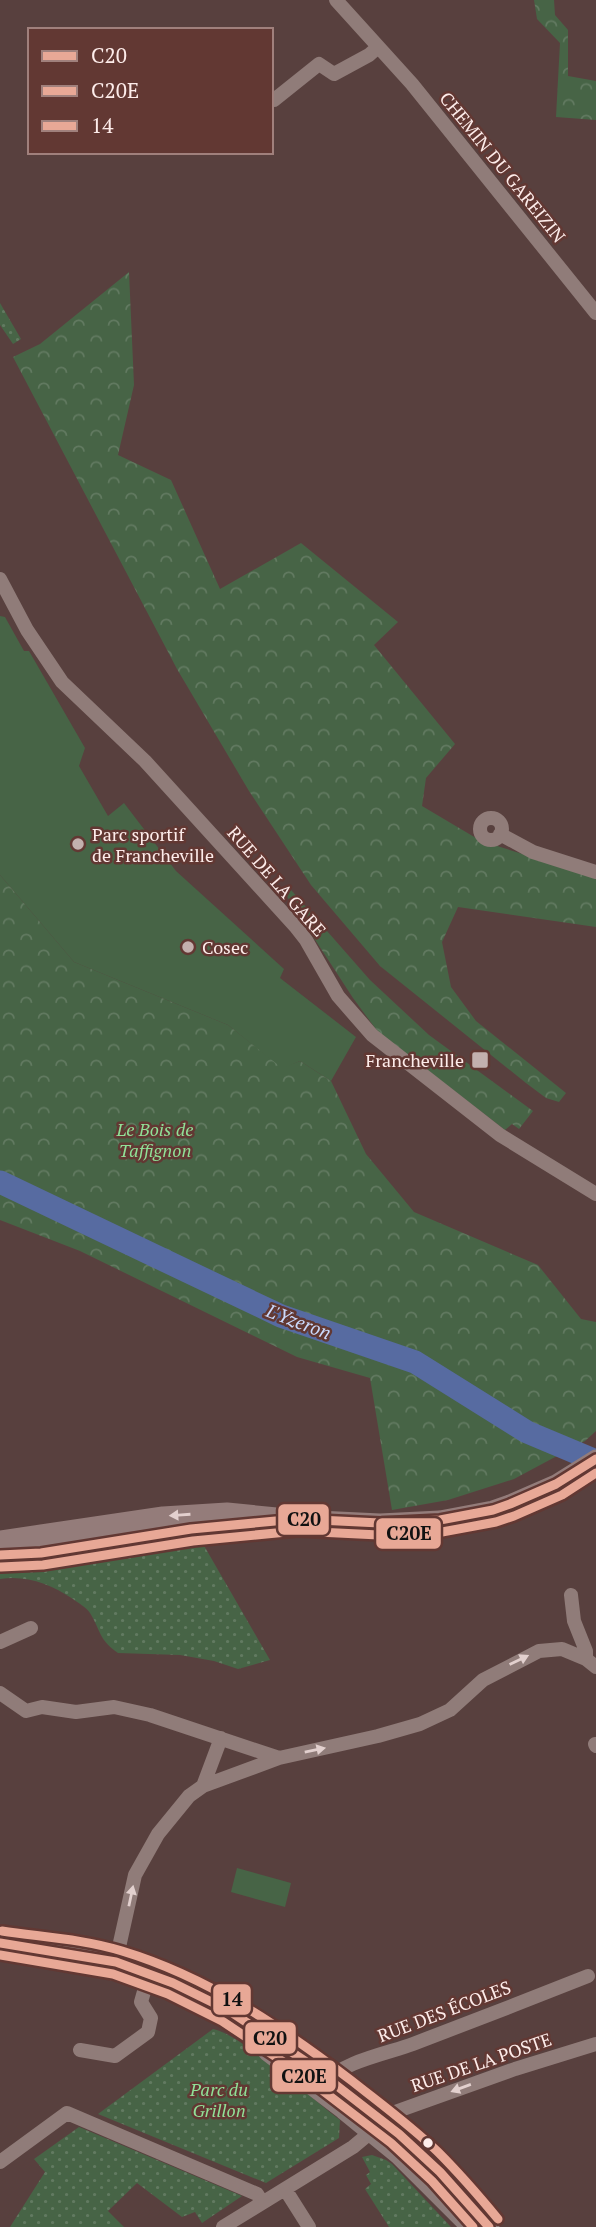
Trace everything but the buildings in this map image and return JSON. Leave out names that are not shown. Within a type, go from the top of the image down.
[{"type":"main road","points":[[0,1944],[88,1955],[147,1979],[218,2016],[324,2085],[377,2127],[399,2154],[472,2227]]},
{"type":"main road","points":[[0,1955],[115,1968]]},
{"type":"main road","points":[[377,2127],[409,2142],[489,2227]]},
{"type":"street","name":"CHEMIN DU GAREIZIN","points":[[336,0],[412,84],[596,313]]},
{"type":"street","points":[[273,99],[320,64],[334,74],[369,55],[378,47]]},
{"type":"street","name":"RUE DE LA GARE","points":[[0,579],[27,630],[62,682],[145,761],[280,909],[306,940],[326,978],[351,1013],[372,1035],[500,1135],[596,1194]]},
{"type":"street","points":[[500,834],[533,852],[596,872]]},
{"type":"street","points":[[0,1540],[163,1516],[227,1512],[380,1523],[440,1520],[510,1504],[556,1484],[596,1459]]},
{"type":"street","points":[[0,1555],[41,1553],[191,1529],[297,1519]]},
{"type":"street","points":[[571,1595],[574,1621],[591,1662]]},
{"type":"street","points":[[0,1642],[31,1628]]},
{"type":"street","points":[[115,1968],[135,1875],[158,1833],[189,1796],[203,1786],[279,1758],[378,1737],[420,1724],[450,1710],[483,1679],[539,1651],[562,1649],[591,1662]]},
{"type":"street","points":[[0,1693],[26,1711],[42,1707],[76,1712],[114,1707],[149,1714],[279,1758]]},
{"type":"street","points":[[203,1786],[221,1738]]},
{"type":"street","name":"RUE DES ÉCOLES","points":[[324,2085],[354,2064],[588,1976]]},
{"type":"street","points":[[80,2050],[115,2056],[148,2032],[151,2018],[141,2002],[147,1979]]},
{"type":"street","name":"RUE DE LA POSTE","points":[[223,2227],[353,2147],[395,2112],[515,2068],[596,2044]]},
{"type":"street","points":[[0,2162],[67,2113],[257,2194],[262,2202]]},
{"type":"street","points":[[285,2189],[309,2227]]},
{"type":"green space","points":[[534,0],[554,0],[555,15],[568,30],[568,76],[596,81],[596,120],[556,117],[560,43],[537,19]]},
{"type":"green space","points":[[129,272],[134,385],[118,455],[171,480],[220,589],[301,543],[398,622],[374,645],[455,744],[426,778],[422,806],[481,841],[596,877],[596,927],[458,907],[442,942],[451,987],[476,1021],[566,1093],[559,1102],[546,1098],[526,1083],[380,966],[311,885],[249,791],[177,669],[13,357],[40,344]]},
{"type":"green space","points":[[0,303],[21,339],[13,344],[0,325]]},
{"type":"green space","name":"Parc sportif de Francheville","points":[[0,616],[5,617],[24,651],[29,651],[85,748],[79,766],[108,816],[124,803],[176,871],[284,969],[280,978],[356,1037],[331,1081],[300,1061],[282,1069],[228,1025],[74,962],[0,875]]},
{"type":"green space","name":"Le Bois de Taffignon","points":[[0,875],[74,962],[228,1025],[282,1068],[300,1061],[331,1081],[366,1154],[414,1212],[538,1265],[581,1319],[596,1322],[596,1431],[585,1441],[514,1479],[448,1500],[392,1510],[370,1378],[297,1357],[80,1251],[0,1220]]},
{"type":"green space","points":[[291,890],[370,980],[429,1035],[533,1111],[519,1129],[512,1124],[505,1130],[378,1032],[286,895]]},
{"type":"green space","points":[[199,1537],[270,1660],[238,1669],[214,1661],[180,1655],[118,1653],[104,1639],[88,1611],[73,1599],[38,1582],[20,1578],[0,1579],[0,1568]]},
{"type":"green space","points":[[237,1868],[291,1883],[285,1907],[231,1892]]},
{"type":"green space","name":"Parc du Grillon","points":[[213,2029],[240,2042],[340,2120],[339,2138],[266,2183],[98,2114]]},
{"type":"green space","points":[[79,2127],[242,2196],[202,2223],[195,2212],[182,2217],[137,2183],[108,2211],[124,2227],[10,2227],[45,2172],[34,2159]]},
{"type":"green space","points":[[372,2155],[392,2164],[451,2227],[389,2227],[365,2189],[371,2184],[366,2175],[370,2172],[362,2157]]},
{"type":"waterway","name":"L'Yzeron","points":[[0,1182],[281,1316],[415,1362],[527,1432],[596,1461]]},
{"type":"transit line","name":"C20","points":[[0,1555],[41,1553],[191,1529],[297,1519],[380,1523],[440,1520],[510,1504],[556,1484],[596,1459]]},
{"type":"transit line","name":"C20E","points":[[1,1567],[43,1565],[193,1541],[297,1531],[379,1535],[442,1532],[514,1516],[562,1495],[596,1473]]},
{"type":"transit line","name":"14","points":[[2,1931],[77,1941],[122,1951],[214,1989],[271,2023],[407,2124],[446,2160],[498,2219]]},
{"type":"transit line","name":"C20","points":[[0,1943],[116,1962],[173,1983],[228,2010],[305,2061],[399,2134],[440,2172],[489,2227]]},
{"type":"transit line","name":"C20E","points":[[0,1955],[113,1974],[168,1994],[222,2021],[297,2071],[391,2143],[432,2181],[473,2227]]},
{"type":"place","name":"Parc sportif de Francheville","points":[[78,844]]},
{"type":"place","name":"Cosec","points":[[188,947]]},
{"type":"place","name":"Francheville","points":[[480,1060]]}]
